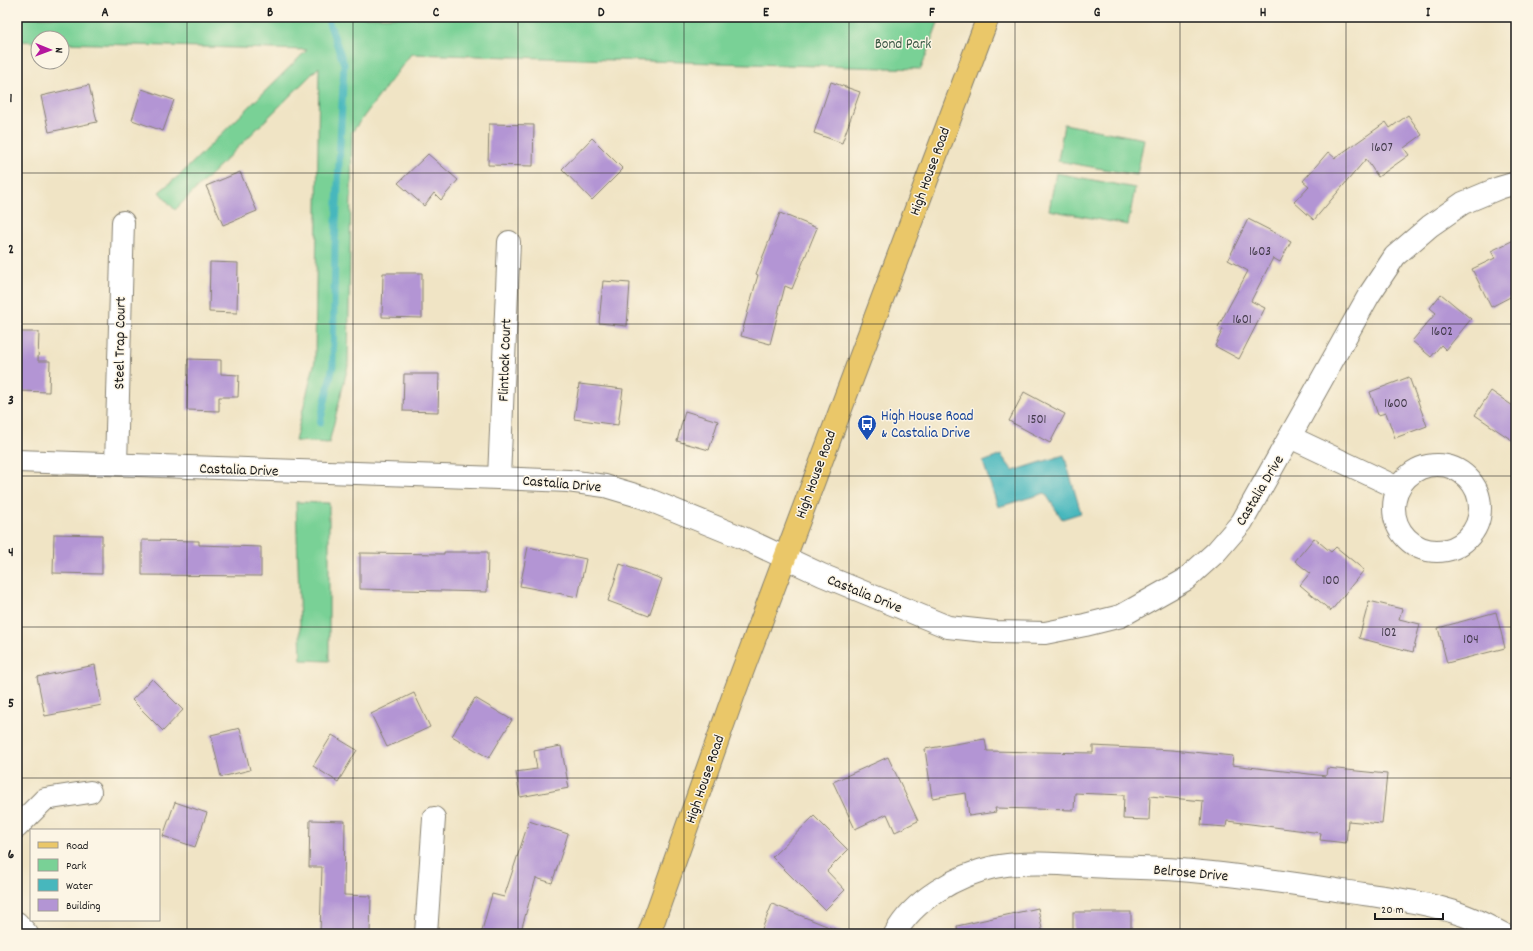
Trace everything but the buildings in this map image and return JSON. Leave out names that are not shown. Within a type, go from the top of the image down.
[{"type":"main road","name":"High House Road","points":[[649,934],[784,558],[988,17]]},
{"type":"street","name":"Castalia Drive","points":[[17,461],[499,478],[568,481],[605,486],[642,497],[743,538],[822,575],[948,627],[994,632],[1045,633],[1121,616],[1185,580],[1216,552],[1242,522],[1369,295],[1395,256],[1430,226],[1463,203],[1499,188],[1516,183]]},
{"type":"street","name":"Steel Trap Court","points":[[116,464],[122,222]]},
{"type":"street","name":"Flintlock Court","points":[[499,478],[509,242]]},
{"type":"street","points":[[1290,437],[1398,488]]},
{"type":"street","points":[[17,827],[45,799],[90,792]]},
{"type":"street","points":[[426,934],[434,818]]},
{"type":"street","name":"Belrose Drive","points":[[895,934],[915,908],[945,885],[973,873],[993,867],[1016,864],[1180,870],[1295,884],[1414,902],[1442,908],[1463,915],[1503,934]]},
{"type":"street","points":[[17,923],[27,934]]},
{"type":"green space","name":"Bond Park","points":[[17,17],[940,17],[921,69],[411,54],[352,132],[348,366],[329,443],[295,441],[315,361],[319,67],[175,210],[159,192],[181,174],[307,50],[70,43],[70,30],[30,30],[30,42],[17,41]]},
{"type":"green space","points":[[1064,124],[1144,139],[1137,175],[1058,161]]},
{"type":"green space","points":[[1056,173],[1135,188],[1128,225],[1049,210]]},
{"type":"green space","points":[[296,502],[329,503],[329,661],[301,660]]},
{"type":"water","points":[[1001,455],[1013,471],[1064,455],[1081,513],[1062,519],[1045,493],[998,507],[983,462]]},
{"type":"waterway","points":[[320,423],[333,366],[335,244],[344,64],[327,17]]},
{"type":"place","name":"High House Road & Castalia Drive","points":[[867,441]]}]
